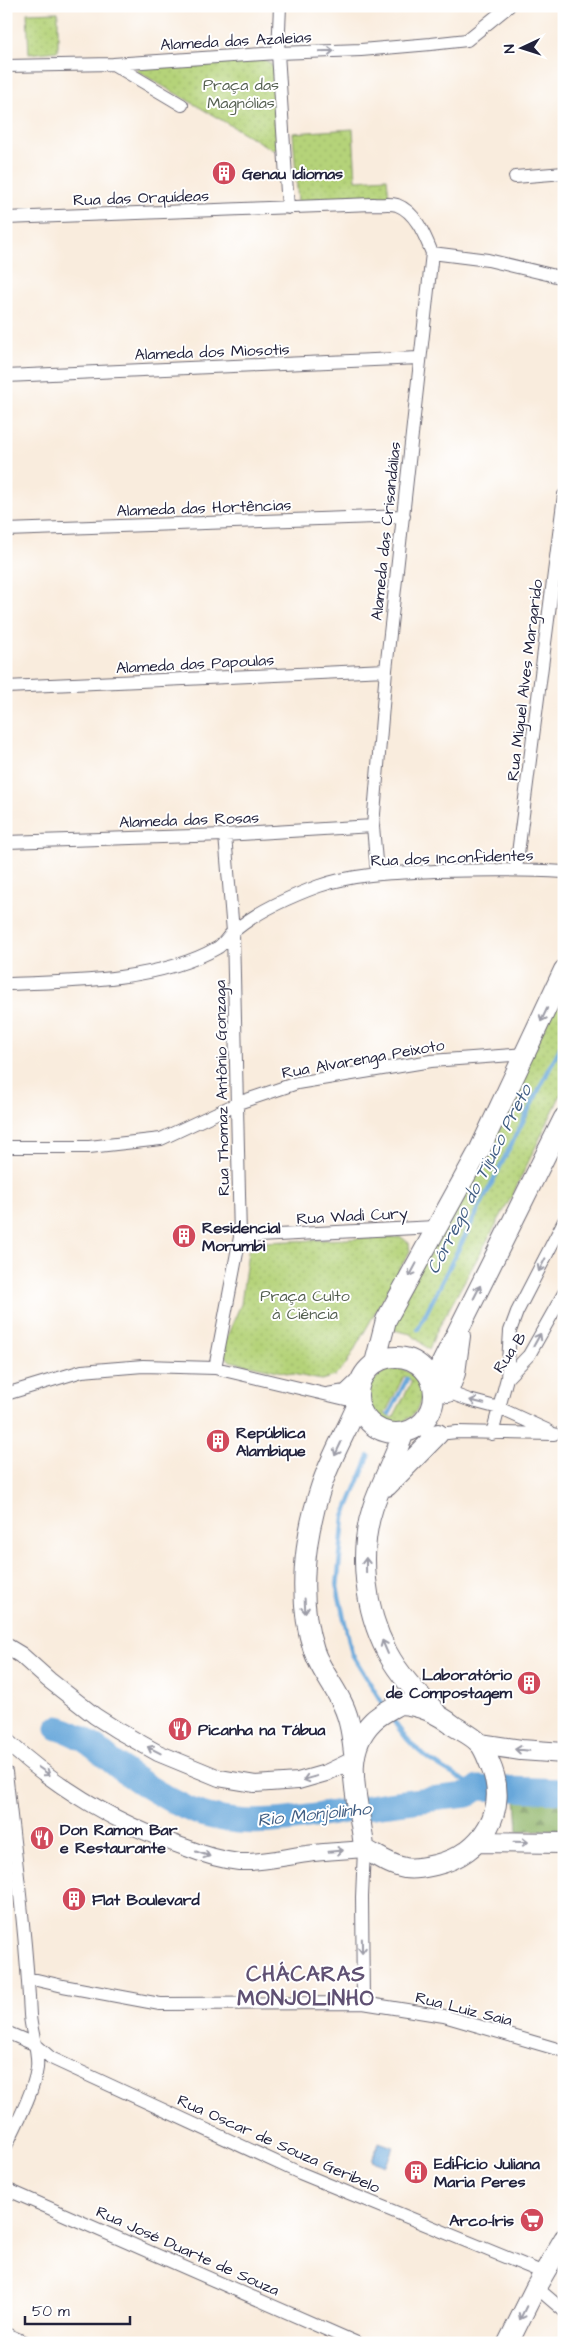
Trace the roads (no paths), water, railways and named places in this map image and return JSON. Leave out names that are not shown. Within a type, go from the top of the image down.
[{"type":"main road","points":[[480,1744],[494,1774],[498,1792],[496,1811],[491,1824],[478,1842],[460,1855],[443,1863],[420,1868],[404,1868],[363,1840],[354,1792],[354,1759],[351,1729],[343,1705],[315,1654],[308,1629],[305,1605],[309,1536],[321,1487],[358,1403],[360,1381],[370,1366],[386,1320],[435,1227],[480,1149],[564,970]]},
{"type":"main road","points":[[564,1118],[460,1323],[429,1414],[409,1431],[379,1494],[372,1513],[366,1546],[366,1568],[372,1613],[387,1652],[410,1686],[436,1712],[480,1744],[521,1750],[564,1753]]},
{"type":"main road","points":[[370,1366],[397,1356],[408,1358],[419,1364],[438,1388]]},
{"type":"main road","points":[[358,1403],[363,1415],[376,1427],[392,1433],[409,1431]]},
{"type":"main road","points":[[379,1494],[438,1434]]},
{"type":"main road","points":[[354,1759],[358,1741],[374,1719],[399,1704],[410,1704],[436,1712]]},
{"type":"main road","points":[[478,1842],[564,1843]]},
{"type":"main road","points":[[508,2343],[540,2280],[564,2239]]},
{"type":"street","points":[[280,6],[278,53],[288,208]]},
{"type":"street","name":"Alameda das Azaleias","points":[[6,66],[113,64],[278,53],[361,50],[466,40],[510,6]]},
{"type":"street","points":[[113,64],[182,105]]},
{"type":"street","points":[[515,177],[564,173]]},
{"type":"street","name":"Rua das Orquídeas","points":[[6,218],[372,204],[397,206]]},
{"type":"street","name":"Alameda das Crisandálias","points":[[377,873],[372,826],[386,670],[432,253],[422,228],[397,206]]},
{"type":"street","points":[[432,253],[488,260],[564,278]]},
{"type":"street","name":"Alameda dos Miosotis","points":[[6,376],[419,358]]},
{"type":"street","name":"Rua Miguel Alves Margarido","points":[[516,869],[564,495]]},
{"type":"street","name":"Alameda das Hortências","points":[[6,530],[404,516]]},
{"type":"street","name":"Alameda das Papoulas","points":[[6,687],[386,670]]},
{"type":"street","name":"Alameda das Rosas","points":[[6,842],[225,835],[372,826]]},
{"type":"street","name":"Rua Thomaz Antônio Gonzaga","points":[[215,1368],[240,1237],[233,932],[225,835]]},
{"type":"street","name":"Rua dos Inconfidentes","points":[[6,984],[53,983],[143,973],[172,967],[218,948],[233,932],[270,907],[321,886],[377,873],[516,869],[564,872]]},
{"type":"street","name":"Rua Alvarenga Peixoto","points":[[6,1147],[88,1146],[161,1139],[238,1103],[297,1083],[432,1061],[526,1054]]},
{"type":"street","points":[[507,1378],[510,1331],[517,1312],[564,1221]]},
{"type":"street","name":"Rua Wadi Cury","points":[[240,1237],[435,1227]]},
{"type":"street","name":"Rua B","points":[[492,1434],[507,1378],[529,1356],[564,1293]]},
{"type":"street","points":[[6,1394],[82,1371],[143,1366],[215,1368],[358,1403]]},
{"type":"street","points":[[324,1394],[345,1390],[370,1366]]},
{"type":"street","points":[[409,1431],[438,1434],[457,1432],[554,1434],[499,1408],[469,1400],[438,1388]]},
{"type":"street","points":[[6,1646],[21,1655],[95,1716],[117,1730],[158,1753],[218,1778],[255,1784],[298,1782],[326,1773],[354,1759]]},
{"type":"street","points":[[6,1741],[22,1756],[94,1807],[147,1834],[219,1859],[240,1862],[270,1861],[308,1854],[363,1840],[363,2003]]},
{"type":"street","points":[[6,1772],[28,1978],[31,2026],[36,2045],[37,2069],[25,2105],[6,2146]]},
{"type":"street","name":"Rua Luiz Saia","points":[[28,1978],[160,2004],[363,2003],[444,2016],[564,2051]]},
{"type":"street","name":"Rua Oscar de Souza Geribelo","points":[[6,2032],[36,2045],[51,2058],[300,2173],[540,2280],[564,2311]]},
{"type":"street","name":"Rua José Duarte de Souza","points":[[6,2189],[357,2343]]},
{"type":"street","points":[[6,2334],[26,2343]]},
{"type":"water","points":[[379,2142],[393,2147],[386,2166],[372,2161]]},
{"type":"waterway","name":"Córrego do Tijuco Preto","points":[[418,1329],[564,1040]]},
{"type":"waterway","name":"Córrego do Tijuco Preto","points":[[389,1414],[407,1379]]},
{"type":"waterway","name":"Córrego do Tijuco Preto","points":[[369,1456],[344,1517],[337,1587],[352,1654],[384,1706]]},
{"type":"waterway","name":"Córrego do Tijuco Preto","points":[[389,1714],[417,1750],[438,1766],[478,1788]]},
{"type":"waterway","name":"Rio Monjolinho","points":[[58,1728],[87,1741],[134,1778],[178,1804],[209,1816],[233,1821],[258,1822],[308,1817],[381,1805],[468,1795],[478,1788],[564,1791]]},
{"type":"place","name":"Genau Idiomas","points":[[224,173]]},
{"type":"place","name":"Residencial Morumbi","points":[[184,1236]]},
{"type":"place","name":"República Alambique","points":[[218,1441]]},
{"type":"place","name":"Laboratório de Compostagem","points":[[529,1683]]},
{"type":"place","name":"Picanha na Tábua","points":[[180,1729]]},
{"type":"place","name":"Don Ramon Bar e Restaurante","points":[[42,1838]]},
{"type":"place","name":"Flat Boulevard","points":[[74,1899]]},
{"type":"place","name":"Edifício Juliana Maria Peres","points":[[416,2172]]},
{"type":"place","name":"Arco-Íris","points":[[532,2220]]},
{"type":"district","name":"CHÁCARAS MONJOLINHO","points":[[306,1986]]},
{"type":"park label","name":"Praça das Magnólias","points":[[241,93]]},
{"type":"park label","name":"Praça Culto à Ciência","points":[[305,1304]]}]
